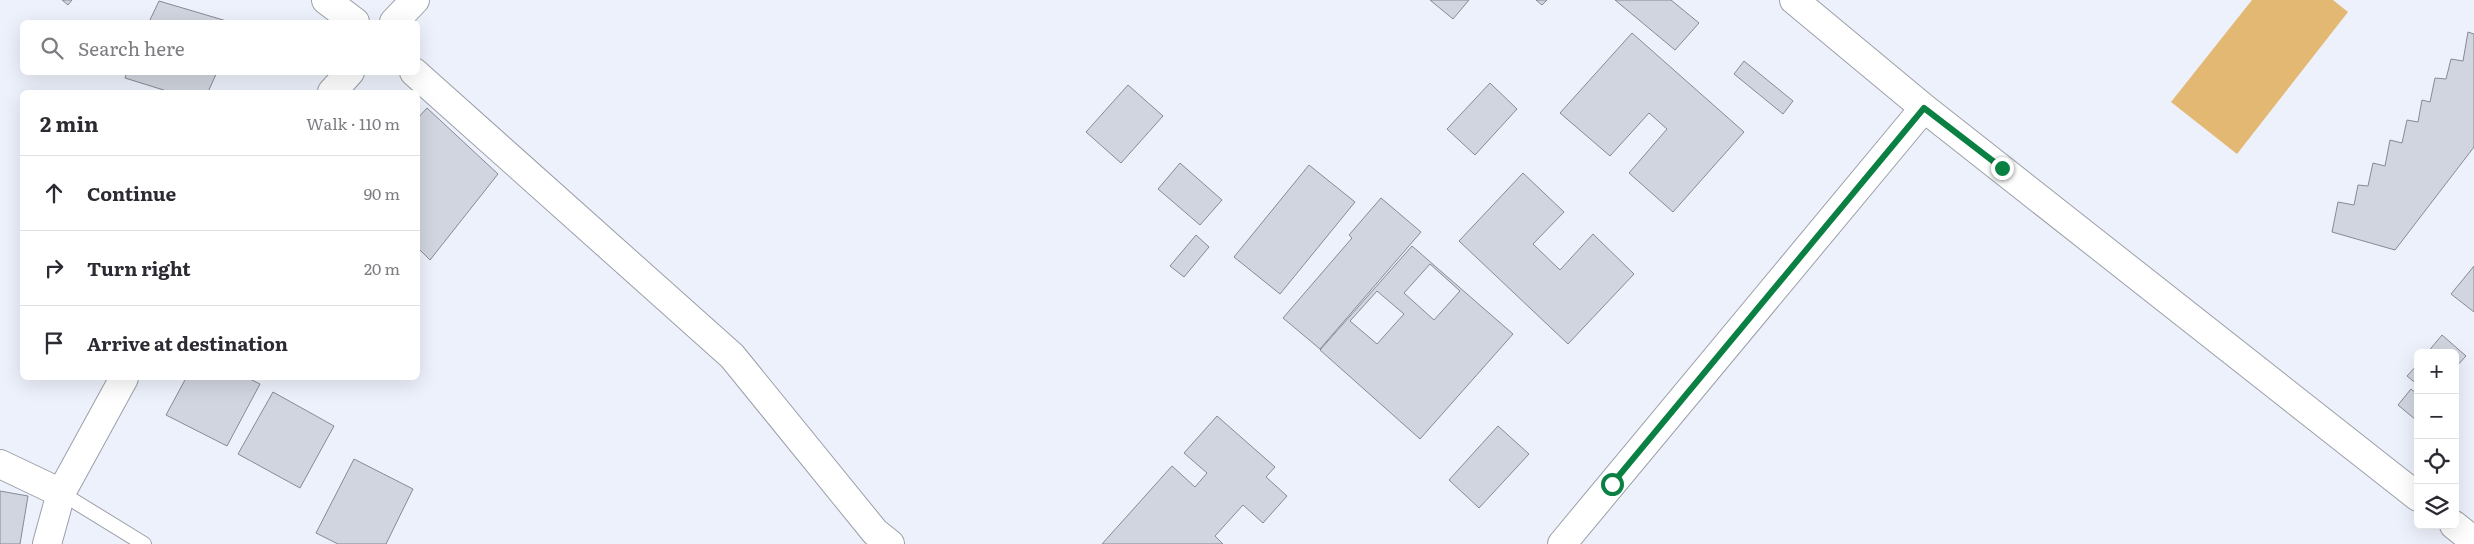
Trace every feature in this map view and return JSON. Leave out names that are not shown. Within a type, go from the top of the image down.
[{"type":"street","points":[[326,0],[352,20]]},
{"type":"street","points":[[396,20],[415,0]]},
{"type":"street","points":[[1794,0],[1924,108],[2414,494]]},
{"type":"street","points":[[334,90],[347,75]]},
{"type":"street","points":[[417,75],[732,356],[877,540]]},
{"type":"street","points":[[1562,544],[1924,108]]},
{"type":"street","points":[[47,544],[61,493],[123,380]]},
{"type":"street","points":[[0,464],[61,493]]},
{"type":"street","points":[[2459,529],[2474,541]]},
{"type":"lane","points":[[61,493],[144,544]]},
{"type":"shaded area","points":[[2252,0],[2333,0],[2348,12],[2237,154],[2171,102]]},
{"type":"building","points":[[62,0],[72,0],[68,5]]},
{"type":"building","points":[[1430,0],[1469,0],[1453,19]]},
{"type":"building","points":[[1536,0],[1547,0],[1542,5]]},
{"type":"building","points":[[1615,0],[1671,0],[1699,23],[1675,50]]},
{"type":"building","points":[[159,1],[223,20],[150,20]]},
{"type":"building","points":[[2468,32],[2474,34],[2474,147],[2395,250],[2332,232],[2338,202],[2354,205],[2358,185],[2368,186],[2373,163],[2385,166],[2390,140],[2402,143],[2407,120],[2418,122],[2422,100],[2430,102],[2435,78],[2446,79],[2451,59],[2463,61]]},
{"type":"building","points":[[1632,33],[1744,132],[1673,212],[1629,173],[1667,129],[1649,113],[1610,156],[1560,113]]},
{"type":"building","points":[[1744,61],[1793,101],[1783,114],[1734,74]]},
{"type":"building","points":[[126,75],[216,75],[209,90],[164,90],[125,78]]},
{"type":"building","points":[[1490,83],[1517,109],[1475,155],[1447,129]]},
{"type":"building","points":[[1128,85],[1163,116],[1121,163],[1086,132]]},
{"type":"building","points":[[427,108],[498,174],[430,260],[420,250],[420,116]]},
{"type":"building","points":[[1180,163],[1222,200],[1200,225],[1158,189]]},
{"type":"building","points":[[1309,165],[1355,202],[1280,294],[1234,257]]},
{"type":"building","points":[[1523,173],[1564,212],[1533,244],[1560,270],[1593,234],[1634,274],[1568,344],[1459,241]]},
{"type":"building","points":[[1381,198],[1421,232],[1320,349],[1283,318],[1352,238],[1349,235]]},
{"type":"building","points":[[1196,235],[1209,247],[1184,277],[1170,266]]},
{"type":"building","points":[[1412,246],[1513,334],[1420,439],[1320,350]],"holes":[[[1430,264],[1460,291],[1434,320],[1404,293]],[[1377,291],[1404,314],[1377,344],[1350,321]]]},
{"type":"building","points":[[2474,266],[2474,312],[2451,294]]},
{"type":"building","points":[[2442,335],[2458,349],[2430,349]]},
{"type":"building","points":[[2459,350],[2466,356],[2459,364]]},
{"type":"building","points":[[2414,368],[2414,382],[2407,376]]},
{"type":"building","points":[[185,380],[252,380],[260,384],[227,446],[166,415]]},
{"type":"building","points":[[2411,389],[2414,392],[2414,418],[2398,405]]},
{"type":"building","points":[[273,392],[334,426],[300,488],[238,454]]},
{"type":"building","points":[[1217,416],[1275,467],[1266,477],[1287,496],[1263,523],[1243,505],[1215,536],[1223,544],[1102,544],[1172,466],[1195,487],[1207,473],[1184,453]]},
{"type":"building","points":[[1498,426],[1529,454],[1479,508],[1449,480]]},
{"type":"building","points":[[354,459],[413,489],[386,544],[338,544],[316,533]]},
{"type":"building","points":[[0,491],[28,496],[20,544],[0,544]]},
{"type":"route","points":[[1612,484],[1924,108],[2002,168]]}]
